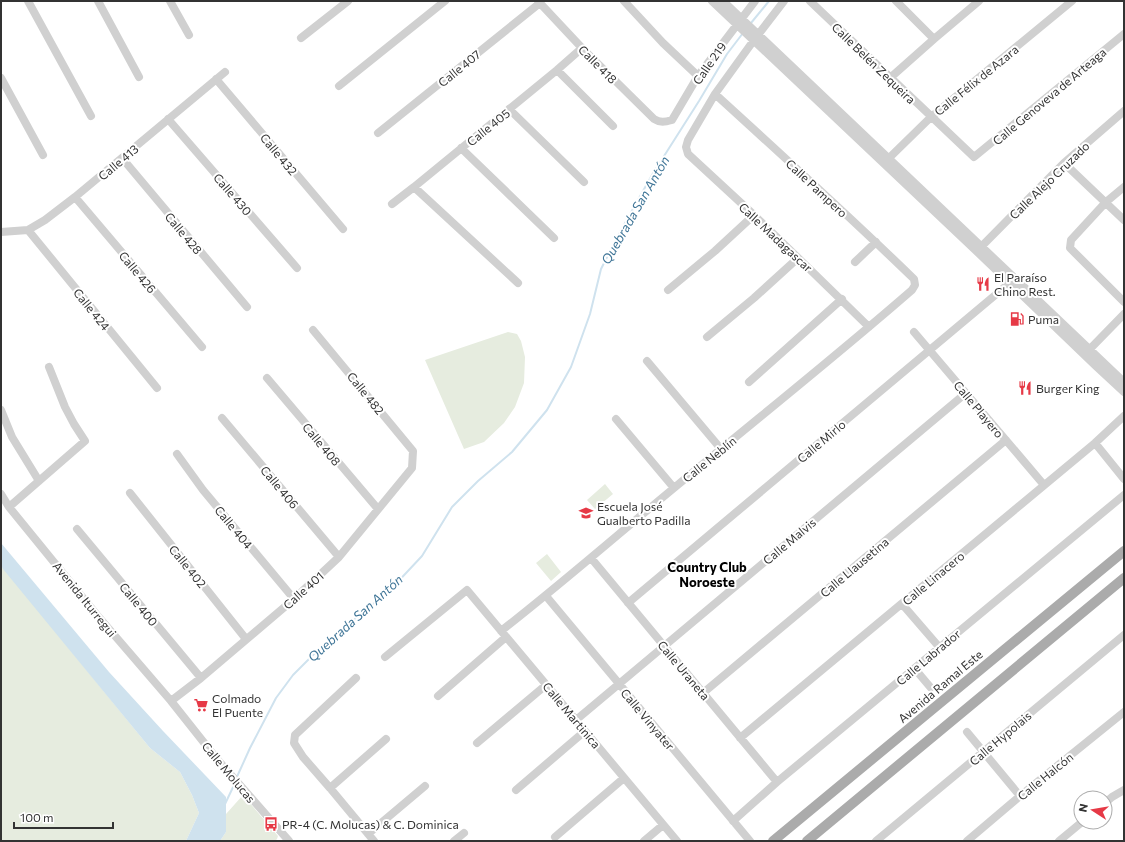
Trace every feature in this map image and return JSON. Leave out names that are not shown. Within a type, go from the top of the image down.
[{"type":"main road","name":"Avenida Ramal Este","points":[[773,841],[1124,551]]},
{"type":"main road","points":[[807,841],[1124,578]]},
{"type":"street","points":[[28,1],[91,116]]},
{"type":"street","points":[[98,1],[139,77]]},
{"type":"street","points":[[170,1],[189,35]]},
{"type":"street","points":[[301,38],[348,1]]},
{"type":"street","points":[[339,86],[445,1]]},
{"type":"street","points":[[624,1],[663,43],[698,76]]},
{"type":"street","points":[[712,1],[739,21],[1011,281],[1087,352],[1124,382]]},
{"type":"street","points":[[723,1],[739,21]]},
{"type":"street","name":"Calle 219","points":[[662,122],[672,120],[698,76],[755,1]]},
{"type":"street","points":[[715,94],[784,1]]},
{"type":"street","name":"Calle Belén Zequeira","points":[[810,1],[974,158]]},
{"type":"street","points":[[896,1],[934,38]]},
{"type":"street","points":[[890,78],[978,1]]},
{"type":"street","name":"Calle Félix de Azara","points":[[886,161],[931,117],[1072,1]]},
{"type":"street","name":"Calle 418","points":[[539,2],[582,48],[654,119],[658,122],[662,122]]},
{"type":"street","name":"Calle 407","points":[[378,133],[539,2]]},
{"type":"street","name":"Calle Genoveva de Arteaga","points":[[974,158],[1124,34]]},
{"type":"street","name":"Calle 405","points":[[392,204],[582,48]]},
{"type":"street","points":[[557,70],[613,126]]},
{"type":"street","name":"Calle 413","points":[[1,232],[28,230],[45,220],[75,198],[224,72]]},
{"type":"street","points":[[1,78],[43,155]]},
{"type":"street","name":"Calle 432","points":[[216,79],[343,229]]},
{"type":"street","name":"Calle Madagascar","points":[[715,94],[688,140],[686,147],[688,154],[842,299],[869,327]]},
{"type":"street","name":"Calle Pampero","points":[[715,94],[794,165],[914,278],[915,285]]},
{"type":"street","points":[[509,109],[584,182]]},
{"type":"street","name":"Calle Alejo Cruzado","points":[[978,249],[1064,163],[1124,111]]},
{"type":"street","name":"Calle 430","points":[[168,120],[297,268]]},
{"type":"street","points":[[461,148],[554,238]]},
{"type":"street","name":"Calle 428","points":[[122,158],[247,307]]},
{"type":"street","points":[[1064,163],[1124,220]]},
{"type":"street","points":[[414,187],[518,283]]},
{"type":"street","points":[[1124,187],[1106,202],[1072,240],[1070,248],[1124,302]]},
{"type":"street","name":"Calle 426","points":[[75,198],[202,347]]},
{"type":"street","points":[[668,290],[754,216]]},
{"type":"street","name":"Calle 424","points":[[28,230],[157,388]]},
{"type":"street","points":[[855,262],[876,242]]},
{"type":"street","points":[[707,337],[754,298],[798,258]]},
{"type":"street","name":"Calle Mirlo","points":[[628,603],[1011,281]]},
{"type":"street","name":"Calle Neblín","points":[[438,696],[546,596],[869,327],[912,290],[915,285]]},
{"type":"street","points":[[749,382],[842,299]]},
{"type":"street","points":[[1087,352],[1124,314]]},
{"type":"street","name":"Calle 482","points":[[313,330],[413,451],[413,458]]},
{"type":"street","name":"Calle Playero","points":[[914,332],[1044,485]]},
{"type":"street","points":[[1087,352],[1124,392]]},
{"type":"street","points":[[647,361],[722,449]]},
{"type":"street","points":[[10,507],[86,441],[74,424],[65,407],[49,367]]},
{"type":"street","name":"Calle 408","points":[[267,378],[378,509]]},
{"type":"street","name":"Calle Malvis","points":[[576,720],[966,393]]},
{"type":"street","points":[[1,410],[12,437],[39,481]]},
{"type":"street","name":"Calle Linacero","points":[[740,738],[1095,444],[1124,416]]},
{"type":"street","name":"Calle 406","points":[[222,418],[339,557]]},
{"type":"street","points":[[616,419],[674,488]]},
{"type":"street","name":"Calle Llausetina","points":[[703,693],[1006,440]]},
{"type":"street","points":[[1095,444],[1124,479]]},
{"type":"street","name":"Calle 404","points":[[177,454],[203,490],[294,599]]},
{"type":"street","name":"Calle 401","points":[[171,702],[294,599],[339,557],[412,468],[413,458]]},
{"type":"street","name":"Calle 402","points":[[130,493],[246,639]]},
{"type":"street","name":"Avenida Iturregui","points":[[1,494],[97,615],[171,702]]},
{"type":"street","name":"Calle Labrador","points":[[733,821],[777,782],[1124,495]]},
{"type":"street","name":"Calle 400","points":[[76,529],[201,678]]},
{"type":"street","name":"Calle Uraneta","points":[[591,558],[777,782]]},
{"type":"street","name":"Calle Martinica","points":[[385,657],[467,590],[677,841]]},
{"type":"street","name":"Calle Vinyater","points":[[546,596],[733,821],[747,840]]},
{"type":"street","points":[[902,604],[940,648]]},
{"type":"street","name":"Calle Hypolais","points":[[876,841],[1124,635]]},
{"type":"street","points":[[915,669],[931,688]]},
{"type":"street","points":[[356,678],[295,735],[294,743],[302,757],[374,841]]},
{"type":"street","points":[[477,743],[546,685]]},
{"type":"street","name":"Calle Molucas","points":[[171,702],[285,840]]},
{"type":"street","name":"Calle Halcón","points":[[967,841],[1124,712]]},
{"type":"street","points":[[516,790],[585,731]]},
{"type":"street","points":[[967,732],[1020,796]]},
{"type":"street","points":[[330,788],[386,739]]},
{"type":"street","points":[[555,837],[624,778]]},
{"type":"street","points":[[368,834],[425,786]]},
{"type":"street","points":[[1113,796],[1124,790]]},
{"type":"street","points":[[644,841],[663,825]]},
{"type":"street","points":[[1059,841],[1073,829]]},
{"type":"street","points":[[454,841],[464,833]]},
{"type":"shaded area","points":[[508,332],[517,334],[521,341],[525,357],[524,383],[515,407],[504,423],[484,442],[464,449],[425,360]]},
{"type":"shaded area","points":[[605,484],[613,494],[595,509],[587,500]]},
{"type":"shaded area","points":[[547,554],[561,572],[551,581],[536,563]]},
{"type":"shaded area","points":[[1,565],[150,748],[180,772],[192,795],[199,813],[186,841],[1,841]]},
{"type":"shaded area","points":[[243,795],[278,836],[275,841],[220,841],[226,832],[226,814]]},
{"type":"water","points":[[1,543],[109,672],[226,797],[226,832],[220,841],[186,841],[199,813],[192,795],[180,772],[150,748],[3,569],[1,565]]},
{"type":"waterway","name":"Quebrada San Antón","points":[[751,23],[769,1]]},
{"type":"waterway","name":"Quebrada San Antón","points":[[236,779],[276,698],[293,675],[318,650],[392,588],[422,556],[452,507],[478,481],[512,452],[547,410],[571,367],[590,314],[601,269],[620,232],[652,175],[727,54],[743,33]]},
{"type":"waterway","name":"Quebrada San Antón","points":[[225,804],[235,783]]},
{"type":"place","name":"El Paraíso Chino Rest.","points":[[983,284]]},
{"type":"place","name":"Puma","points":[[1017,319]]},
{"type":"place","name":"Burger King","points":[[1025,388]]},
{"type":"place","name":"Escuela José Gualberto Padilla","points":[[586,513]]},
{"type":"place","name":"Colmado El Puente","points":[[201,705]]},
{"type":"place","name":"PR-4 (C. Molucas) & C. Dominica","points":[[271,824]]},
{"type":"district","name":"Country Club Noroeste","points":[[707,574]]}]
